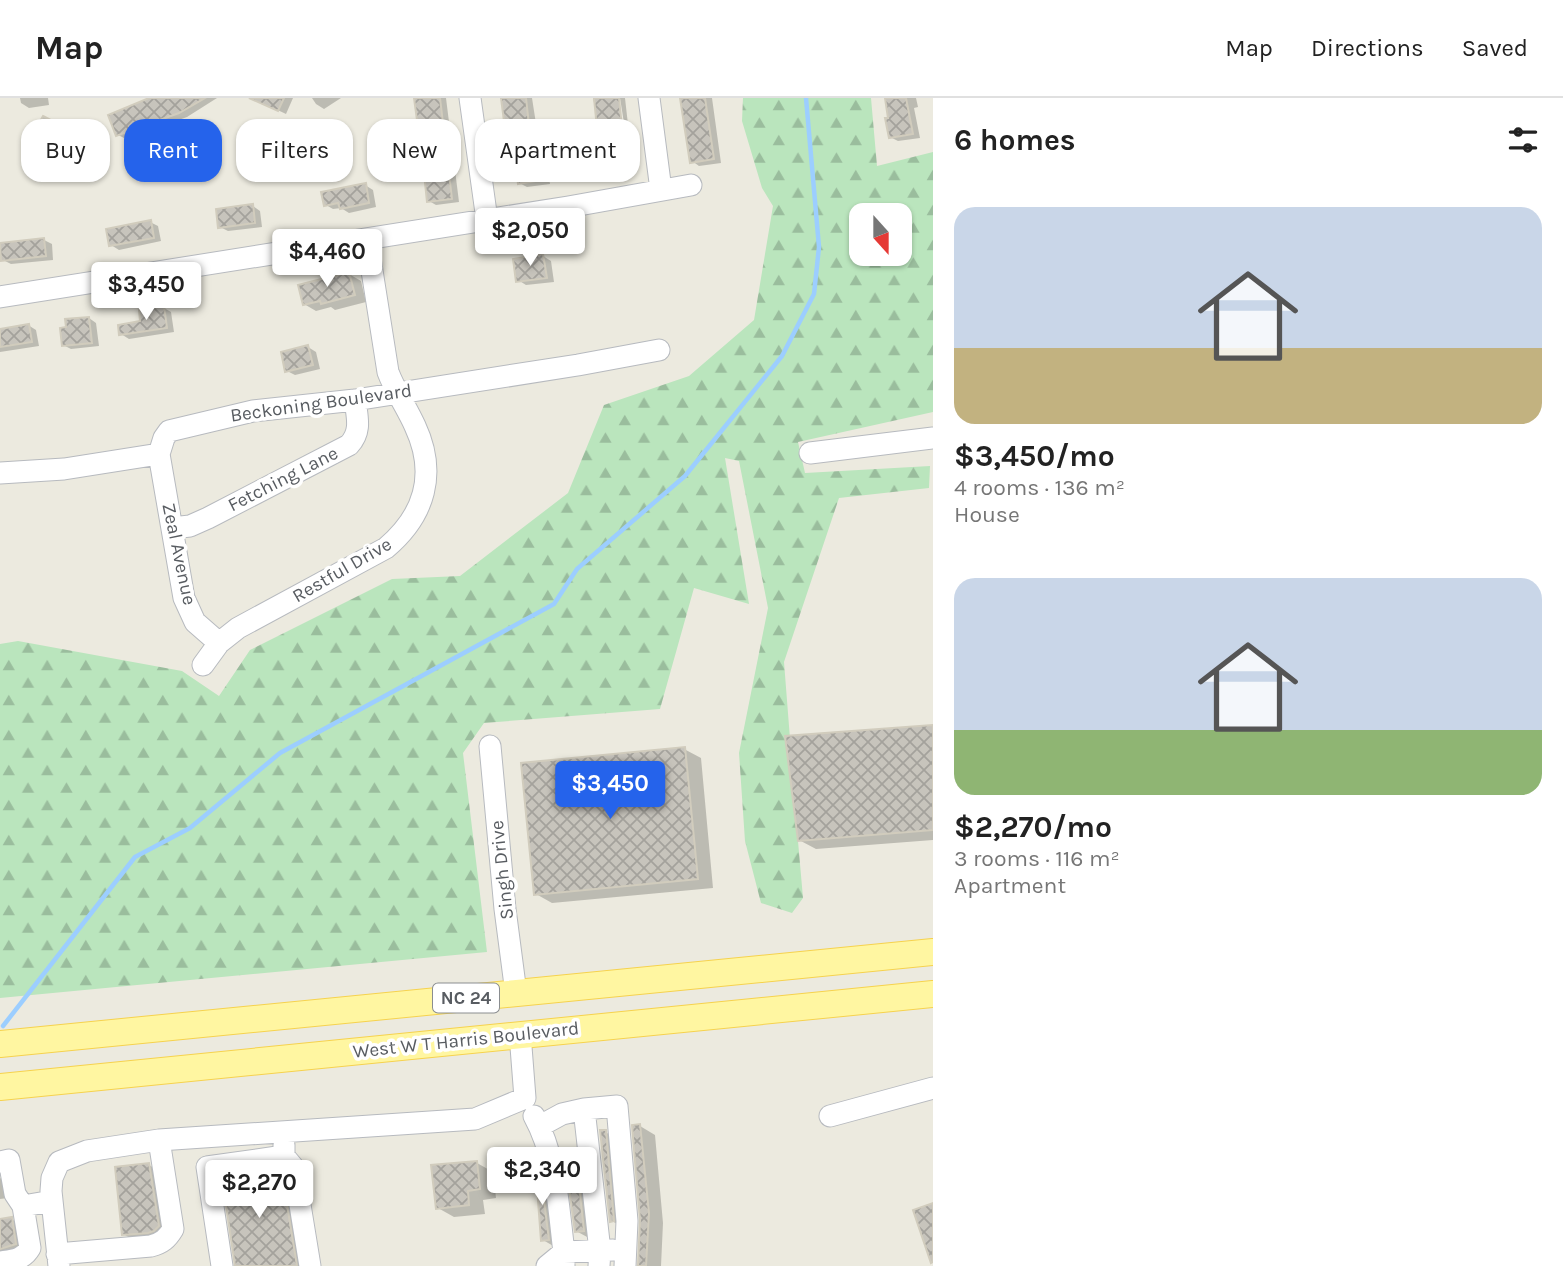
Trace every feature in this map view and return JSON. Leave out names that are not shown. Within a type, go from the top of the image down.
[{"type":"main road","name":"NC 24","points":[[0,1044],[933,952]]},
{"type":"main road","points":[[811,1006],[933,981]]},
{"type":"main road","name":"West W T Harris Boulevard","points":[[0,1087],[933,994]]},
{"type":"street","points":[[470,98],[487,220]]},
{"type":"street","points":[[649,98],[661,190]]},
{"type":"street","points":[[0,297],[691,185]]},
{"type":"street","name":"Restful Drive","points":[[203,665],[219,643],[239,628],[386,548],[411,523],[419,506],[423,492],[425,457],[415,425],[388,372],[367,239]]},
{"type":"street","name":"Beckoning Boulevard","points":[[159,454],[169,430],[253,411],[355,400],[659,351]]},
{"type":"street","name":"Fetching Lane","points":[[172,528],[190,526],[208,518],[349,445],[356,438],[358,428],[355,400]]},
{"type":"street","points":[[810,453],[933,439]]},
{"type":"street","points":[[0,473],[64,469],[159,454]]},
{"type":"street","name":"Zeal Avenue","points":[[159,454],[184,598],[195,622],[219,643]]},
{"type":"street","name":"Singh Drive","points":[[490,746],[516,993]]},
{"type":"street","points":[[520,1034],[525,1098],[540,1126],[554,1166],[564,1259]]},
{"type":"street","points":[[830,1116],[933,1088]]},
{"type":"street","points":[[159,1140],[173,1229],[168,1238],[151,1246],[58,1260],[52,1178],[59,1162],[87,1151],[159,1140],[475,1119],[525,1098]]},
{"type":"street","points":[[540,1126],[562,1114],[617,1106],[627,1221],[625,1257],[564,1259],[547,1266]]},
{"type":"street","points":[[584,1109],[599,1259]]},
{"type":"street","points":[[283,1132],[284,1156],[294,1168],[310,1266]]},
{"type":"street","points":[[222,1266],[207,1167],[284,1156]]},
{"type":"street","points":[[0,1162],[9,1160],[13,1199],[30,1248],[26,1255],[19,1259],[0,1262]]},
{"type":"street","points":[[13,1199],[52,1201]]},
{"type":"green space","points":[[743,98],[871,98],[877,166],[933,152],[933,412],[798,442],[805,473],[930,466],[929,488],[839,498],[784,662],[803,898],[792,913],[761,903],[745,841],[739,753],[768,608],[739,461],[725,458],[749,604],[694,588],[660,709],[484,723],[463,753],[487,952],[0,998],[0,644],[18,641],[182,671],[219,696],[250,650],[392,579],[460,576],[568,493],[604,405],[689,376],[754,320],[773,206],[762,188],[742,121]]},
{"type":"building","points":[[149,98],[205,98],[163,119],[124,119],[124,133],[116,136],[108,115]]},
{"type":"building","points":[[249,98],[284,98],[278,111]]},
{"type":"building","points":[[414,98],[440,98],[442,119],[417,119]]},
{"type":"building","points":[[501,98],[526,98],[528,119],[504,119]]},
{"type":"building","points":[[594,98],[619,98],[621,119],[596,119]]},
{"type":"building","points":[[680,98],[705,98],[714,159],[690,163]]},
{"type":"building","points":[[885,98],[906,98],[913,134],[889,138]]},
{"type":"building","points":[[425,182],[450,182],[452,199],[427,202]]},
{"type":"building","points":[[366,183],[369,203],[340,209],[338,203],[324,206],[321,192]]},
{"type":"building","points":[[253,204],[255,223],[218,228],[216,209]]},
{"type":"building","points":[[151,220],[154,238],[109,246],[106,229]]},
{"type":"building","points":[[44,238],[46,256],[1,261],[0,243]]},
{"type":"building","points":[[543,254],[547,278],[516,282],[513,259]]},
{"type":"building","points":[[349,272],[355,295],[321,304],[320,301],[303,305],[298,285]]},
{"type":"building","points":[[164,306],[167,328],[119,335],[118,325],[140,321],[139,310]]},
{"type":"building","points":[[89,317],[92,343],[62,346],[60,328],[66,327],[65,319]]},
{"type":"building","points":[[29,324],[32,342],[0,347],[0,329]]},
{"type":"building","points":[[308,345],[313,365],[285,372],[281,352]]},
{"type":"building","points":[[933,725],[933,830],[798,841],[785,736]]},
{"type":"building","points":[[685,747],[698,879],[534,895],[521,763]]},
{"type":"building","points":[[640,1124],[649,1213],[646,1266],[638,1266],[640,1220],[632,1125]]},
{"type":"building","points":[[600,1130],[606,1130],[614,1221],[610,1222]]},
{"type":"building","points":[[576,1157],[584,1231],[575,1232],[564,1158]]},
{"type":"building","points":[[535,1160],[542,1185],[549,1240],[541,1241]]},
{"type":"building","points":[[477,1161],[480,1189],[468,1191],[469,1205],[436,1209],[431,1165]]},
{"type":"building","points":[[149,1163],[159,1226],[148,1233],[122,1235],[115,1167]]},
{"type":"building","points":[[279,1170],[282,1174],[297,1266],[235,1266],[222,1178]]},
{"type":"building","points":[[933,1203],[933,1262],[931,1263],[913,1210]]},
{"type":"building","points":[[12,1217],[16,1244],[0,1249],[0,1219]]},
{"type":"waterway","points":[[3,1026],[135,857],[190,828],[280,753],[554,604],[577,569],[685,476],[782,356],[814,294],[819,247],[806,98]]}]
